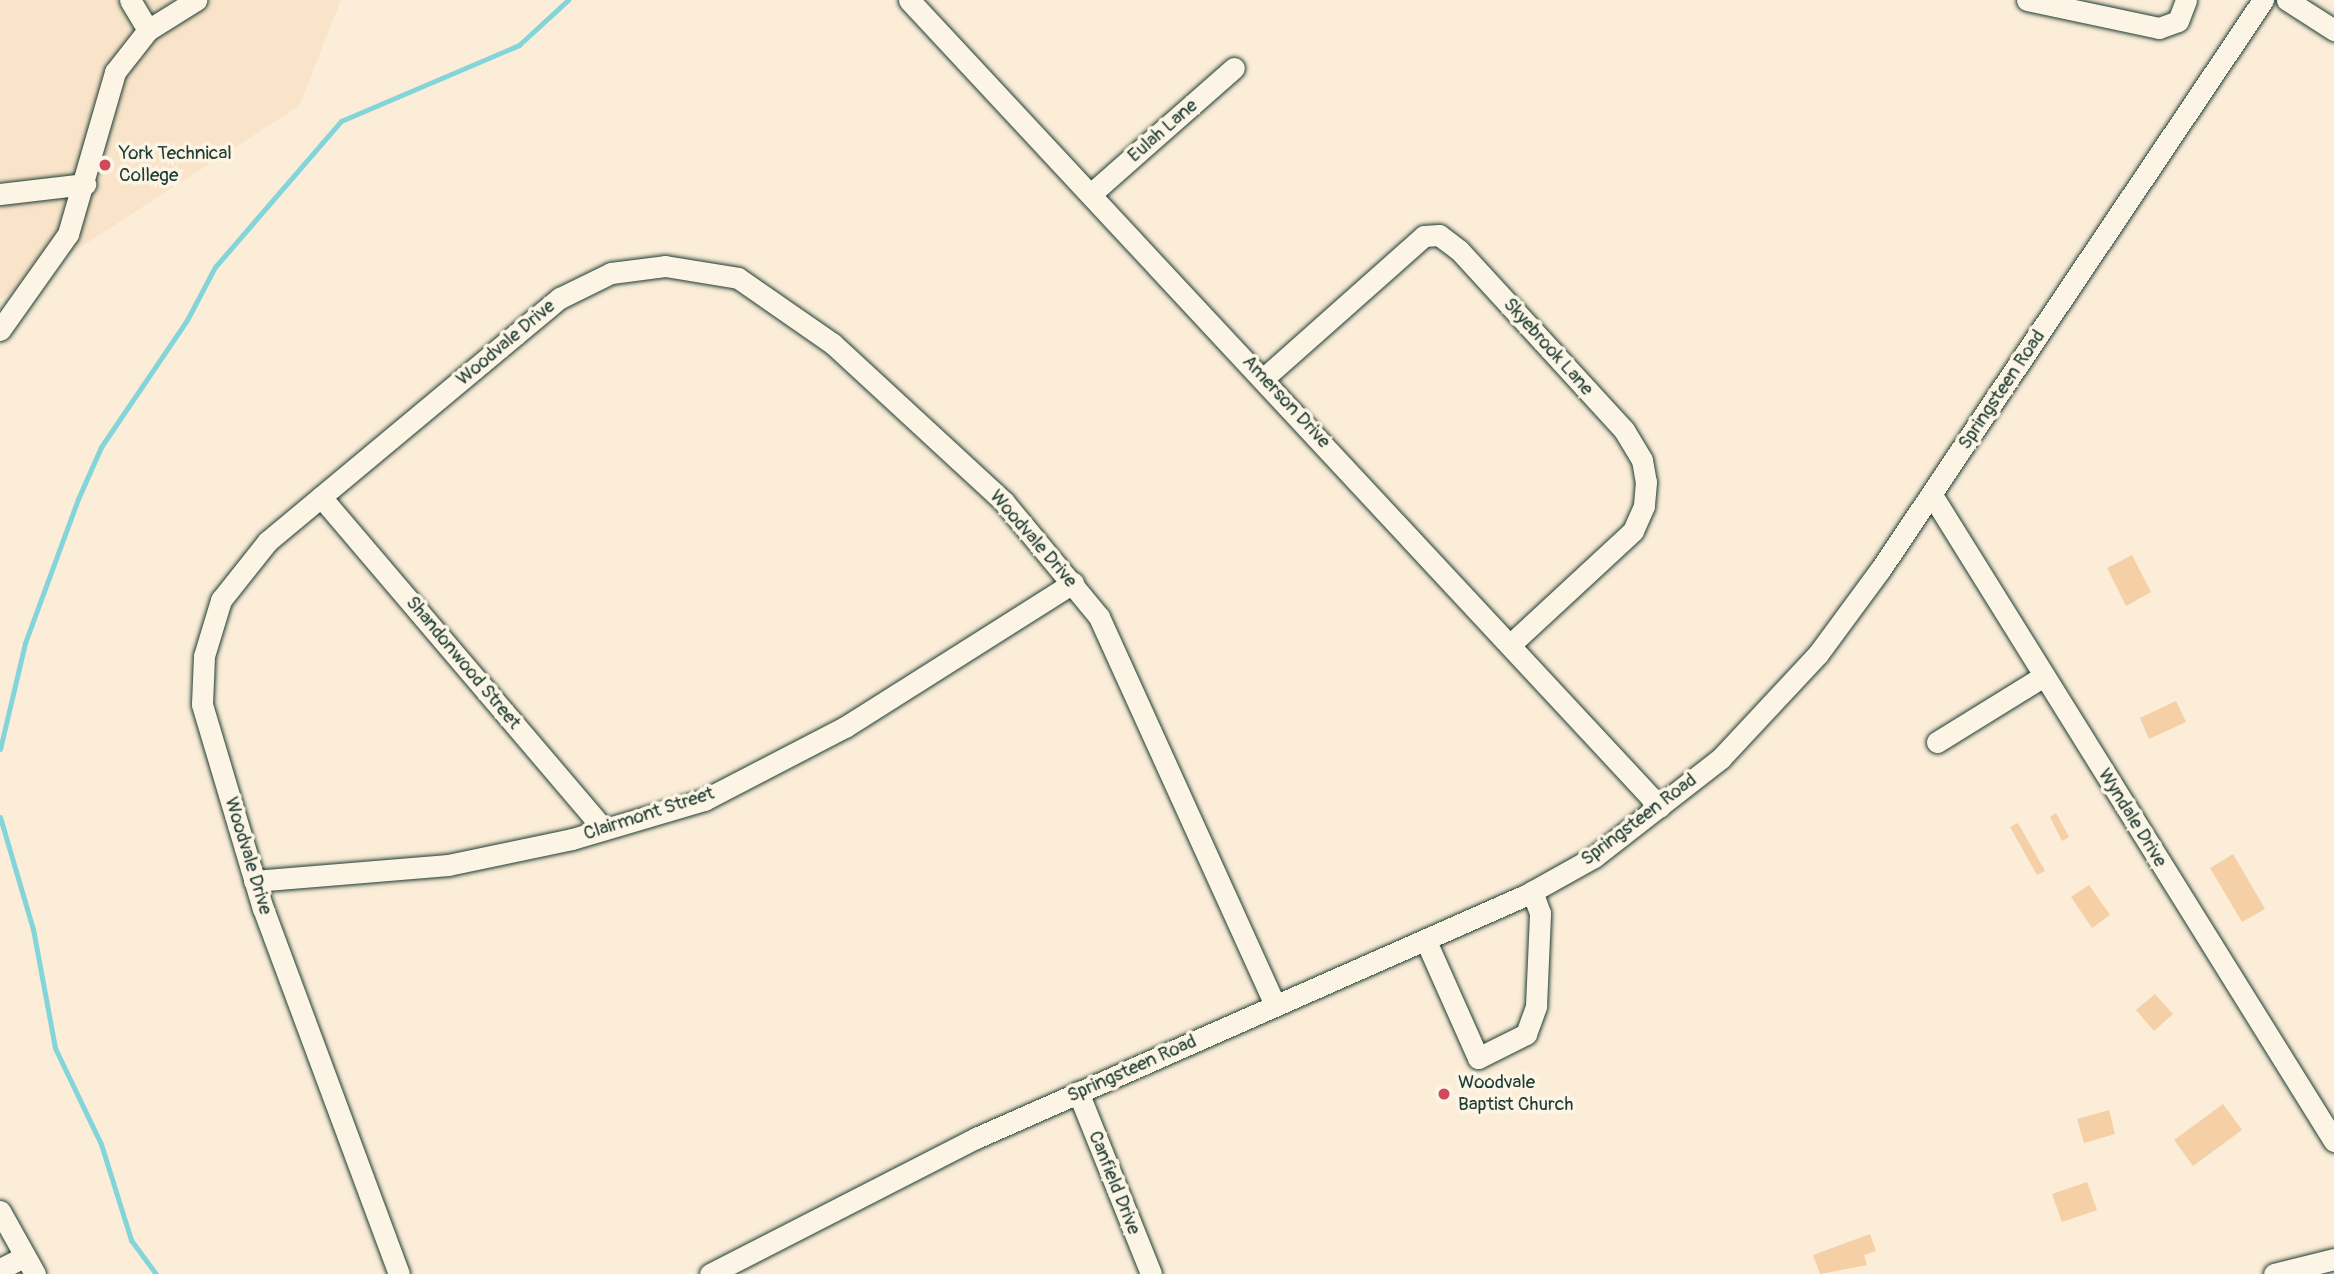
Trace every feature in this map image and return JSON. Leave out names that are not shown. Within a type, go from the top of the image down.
[{"type":"street","points":[[130,0],[148,30]]},
{"type":"street","points":[[0,330],[68,234],[85,184],[115,72],[148,30],[196,0]]},
{"type":"street","name":"Amerson Drive","points":[[909,0],[1092,193],[1660,807]]},
{"type":"street","points":[[2027,0],[2159,28],[2178,20],[2186,0]]},
{"type":"street","name":"Springsteen Road","points":[[710,1274],[976,1138],[1426,941],[1532,891],[1594,857],[1721,758],[1810,664],[1932,495],[2263,0]]},
{"type":"street","points":[[2287,0],[2334,30]]},
{"type":"street","name":"Eulah Lane","points":[[1092,193],[1234,68]]},
{"type":"street","points":[[0,194],[85,184]]},
{"type":"street","name":"Skyebrook Lane","points":[[1264,378],[1424,236],[1439,235],[1459,250],[1624,430],[1642,460],[1646,482],[1644,506],[1633,531],[1511,644]]},
{"type":"street","name":"Woodvale Drive","points":[[399,1274],[254,881],[202,704],[204,656],[221,600],[268,541],[560,298],[611,273],[665,266],[738,278],[833,344],[1004,502],[1099,617],[1275,1005]]},
{"type":"street","name":"Wyndale Drive","points":[[1932,495],[2334,1141]]},
{"type":"street","name":"Shandonwood Street","points":[[321,497],[604,829]]},
{"type":"street","name":"Clairmont Street","points":[[254,881],[448,866],[604,829],[704,800],[845,727],[1073,583]]},
{"type":"street","points":[[1937,742],[2044,676]]},
{"type":"street","points":[[1426,941],[1478,1058],[1526,1034],[1536,1006],[1540,913],[1532,891]]},
{"type":"street","name":"Canfield Drive","points":[[1077,1093],[1151,1274]]},
{"type":"street","points":[[0,1211],[30,1265],[0,1269]]},
{"type":"street","points":[[2274,1274],[2334,1259]]},
{"type":"shaded area","name":"York Technical College","points":[[0,0],[341,0],[299,106],[0,299]]},
{"type":"building","points":[[2132,555],[2151,592],[2126,606],[2107,568]]},
{"type":"building","points":[[2176,701],[2186,722],[2149,739],[2140,718]]},
{"type":"building","points":[[2056,813],[2069,837],[2062,841],[2050,817]]},
{"type":"building","points":[[2018,823],[2045,871],[2037,875],[2010,827]]},
{"type":"building","points":[[2233,854],[2265,909],[2242,922],[2210,868]]},
{"type":"building","points":[[2089,885],[2110,915],[2092,928],[2071,897]]},
{"type":"building","points":[[2155,994],[2173,1014],[2154,1031],[2136,1010]]},
{"type":"building","points":[[2223,1104],[2242,1130],[2193,1166],[2174,1140]]},
{"type":"building","points":[[2109,1110],[2115,1134],[2084,1143],[2077,1119]]},
{"type":"building","points":[[2087,1182],[2097,1210],[2062,1222],[2052,1194]]},
{"type":"building","points":[[1870,1234],[1876,1251],[1864,1255],[1867,1265],[1820,1274],[1813,1255]]},
{"type":"waterway","points":[[0,749],[25,643],[78,499],[101,447],[187,320],[215,267],[341,121],[519,45],[568,0]]},
{"type":"waterway","points":[[0,817],[33,929],[55,1048],[101,1144],[131,1240],[156,1274]]},
{"type":"place","name":"York Technical College","points":[[105,165]]},
{"type":"place","name":"Woodvale Baptist Church","points":[[1444,1094]]}]
